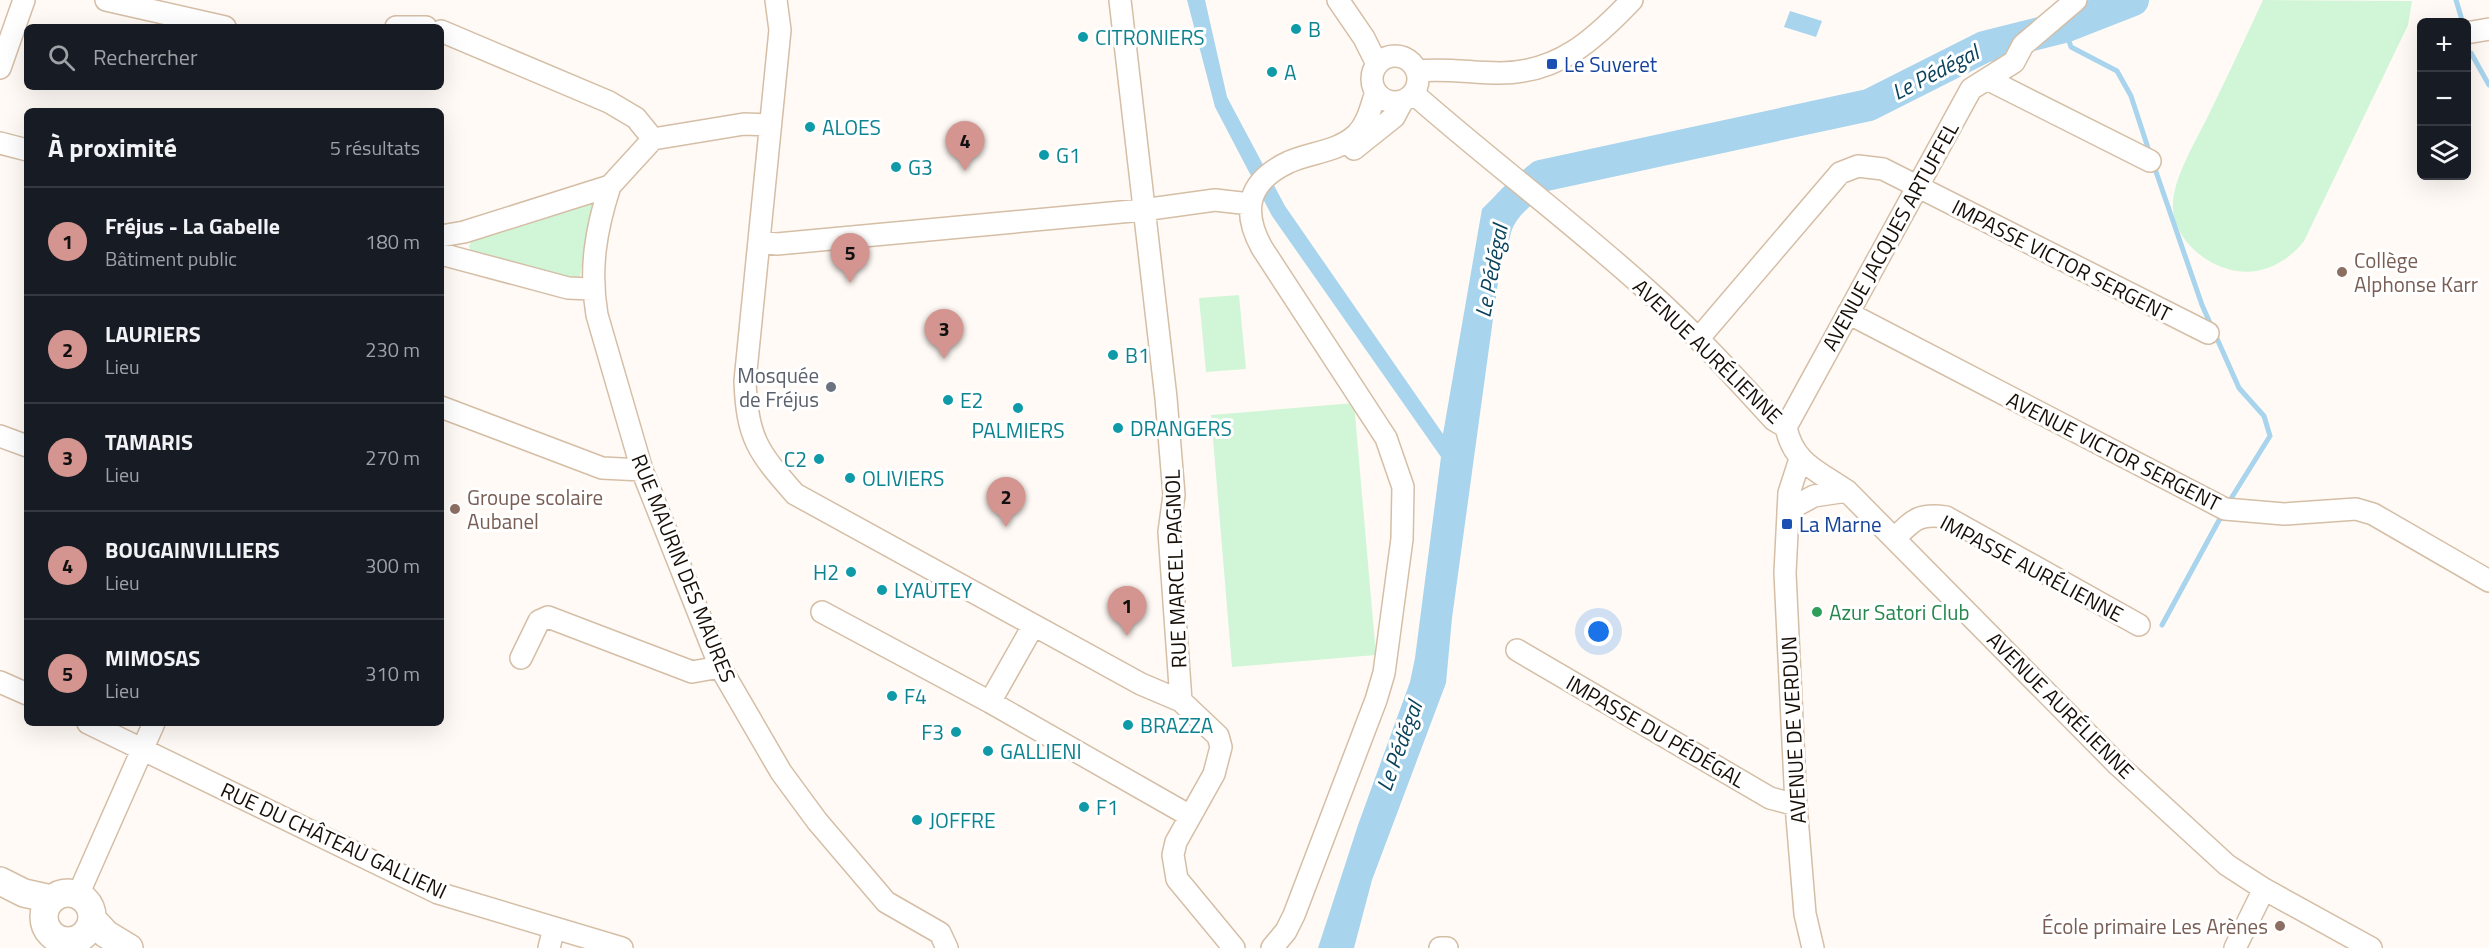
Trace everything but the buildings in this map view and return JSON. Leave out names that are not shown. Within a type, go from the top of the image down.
[{"type":"main road","points":[[0,881],[24,893],[58,903]]},
{"type":"main road","points":[[0,890],[91,909],[88,927],[75,940],[57,939],[45,925],[58,903]]},
{"type":"main road","points":[[88,927],[112,948]]},
{"type":"main road","points":[[88,927],[106,934],[129,948]]},
{"type":"street","points":[[0,68],[24,0]]},
{"type":"street","points":[[106,0],[212,24]]},
{"type":"street","points":[[776,0],[780,30],[745,381],[746,416],[759,450],[795,494],[1141,684],[1181,700],[1218,736],[1221,747],[1214,774],[1176,842],[1173,855],[1177,879],[1234,948]]},
{"type":"street","name":"RUE MARCEL PAGNOL","points":[[1120,0],[1166,398],[1174,495],[1169,532],[1181,700]]},
{"type":"street","points":[[1338,0],[1364,38],[1377,64]]},
{"type":"street","points":[[1417,71],[1444,68],[1500,73],[1535,71],[1576,53],[1600,34],[1632,0]]},
{"type":"street","name":"AVENUE JACQUES ARTUFFEL","points":[[1786,427],[1971,89],[1988,79],[2018,54],[2054,17],[2076,0]]},
{"type":"street","points":[[2471,32],[2489,29]]},
{"type":"street","points":[[444,32],[609,102],[636,117],[653,139]]},
{"type":"street","points":[[1308,162],[1334,160],[1359,146],[1394,117],[1408,98],[1419,83],[1413,63],[1399,56],[1391,56],[1377,64],[1372,78],[1376,92],[1387,101],[1408,98]]},
{"type":"street","points":[[1988,79],[2150,161]]},
{"type":"street","points":[[760,242],[777,244],[1143,210],[1215,200],[1256,198],[1276,181],[1342,144],[1357,133],[1366,121],[1376,92]]},
{"type":"street","name":"AVENUE AURÉLIENNE","points":[[1408,98],[1557,212],[1699,338],[1774,420],[1786,427],[1789,445],[1800,459],[1847,491],[1896,537],[2118,765],[2228,865],[2264,889],[2371,948]]},
{"type":"street","points":[[444,235],[464,232],[610,186],[653,139],[744,124],[769,125]]},
{"type":"street","points":[[0,143],[24,149]]},
{"type":"street","name":"IMPASSE VICTOR SERGENT","points":[[1699,338],[1840,173],[1858,166],[1883,170],[2208,333]]},
{"type":"street","name":"RUE MAURIN DES MAURES","points":[[610,186],[598,221],[593,250],[592,289],[597,315],[642,470],[720,667],[781,772],[817,821],[886,902],[940,933],[947,948]]},
{"type":"street","points":[[1256,198],[1253,232],[1386,438],[1403,486],[1404,513],[1388,646],[1376,700],[1294,915],[1286,931],[1272,948]]},
{"type":"street","points":[[1256,198],[1265,233],[1397,438],[1407,464],[1414,495],[1392,680],[1298,930],[1288,948]]},
{"type":"street","points":[[444,255],[568,288],[592,289]]},
{"type":"street","name":"AVENUE VICTOR SERGENT","points":[[1848,313],[2225,509],[2284,514],[2356,509],[2373,514],[2489,581]]},
{"type":"street","points":[[444,408],[602,468],[642,470]]},
{"type":"street","points":[[0,436],[24,445]]},
{"type":"street","name":"AVENUE DE VERDUN","points":[[1800,459],[1789,493],[1785,573],[1796,805],[1805,914],[1813,948]]},
{"type":"street","points":[[1788,510],[1814,496],[1847,491]]},
{"type":"street","name":"IMPASSE AURÉLIENNE","points":[[1896,537],[1913,520],[1927,514],[1946,517],[2139,625]]},
{"type":"street","points":[[822,612],[990,702],[1190,816]]},
{"type":"street","points":[[521,658],[539,621],[548,617],[692,672],[720,667]]},
{"type":"street","points":[[990,702],[1033,626]]},
{"type":"street","name":"IMPASSE DU PÉDÉGAL","points":[[1517,650],[1770,798],[1796,805]]},
{"type":"street","points":[[0,682],[24,693]]},
{"type":"street","name":"RUE DU CHÂTEAU GALLIENI","points":[[94,726],[438,893],[552,938],[622,948]]},
{"type":"street","points":[[58,903],[153,726]]},
{"type":"street","points":[[2235,948],[2264,889]]},
{"type":"street","points":[[1440,948],[1447,948]]},
{"type":"green space","points":[[2263,0],[2412,1],[2408,25],[2304,241],[2291,255],[2275,265],[2247,272],[2215,264],[2194,250],[2186,241],[2175,220],[2173,198],[2185,161]]},
{"type":"green space","points":[[590,198],[595,204],[579,281],[471,254],[469,246],[473,238]]},
{"type":"green space","points":[[1239,295],[1246,369],[1206,372],[1199,298]]},
{"type":"green space","points":[[1354,403],[1376,655],[1232,667],[1211,415]]},
{"type":"water","points":[[1187,0],[1205,0],[1227,97],[1285,206],[1443,434],[1482,209],[1503,188],[1520,204],[1506,224],[1452,618],[1446,683],[1372,880],[1354,948],[1318,948],[1358,825],[1410,682],[1441,457],[1272,216],[1215,107]]},
{"type":"water","points":[[1790,11],[1822,21],[1816,37],[1784,27]]},
{"type":"waterway","name":"Le Pédégal","points":[[1494,235],[1496,225],[1506,209],[1541,176],[1869,105],[1984,47],[2064,27],[2133,0]]},
{"type":"waterway","points":[[2456,0],[2461,18]]},
{"type":"waterway","points":[[2064,27],[2071,47],[2117,71],[2131,96],[2150,154]]},
{"type":"waterway","points":[[2471,53],[2489,85]]},
{"type":"waterway","points":[[2153,163],[2202,305],[2239,388],[2264,416],[2270,436],[2227,505]]},
{"type":"waterway","points":[[2162,625],[2223,513]]},
{"type":"place","name":"B","points":[[1296,29]]},
{"type":"place","name":"CITRONIERS","points":[[1083,37]]},
{"type":"place","name":"Le Suveret","points":[[1552,64]]},
{"type":"place","name":"A","points":[[1272,72]]},
{"type":"place","name":"ALOES","points":[[810,127]]},
{"type":"place","name":"G1","points":[[1044,155]]},
{"type":"place","name":"G3","points":[[896,167]]},
{"type":"place","name":"BOUGAINVILLIERS","points":[[965,171]]},
{"type":"place","name":"Collège Alphonse Karr","points":[[2342,272]]},
{"type":"place","name":"MIMOSAS","points":[[850,283]]},
{"type":"place","name":"B1","points":[[1113,355]]},
{"type":"place","name":"TAMARIS","points":[[944,359]]},
{"type":"place","name":"Mosquée de Fréjus","points":[[831,387]]},
{"type":"place","name":"E2","points":[[948,400]]},
{"type":"place","name":"PALMIERS","points":[[1018,408]]},
{"type":"place","name":"DRANGERS","points":[[1118,428]]},
{"type":"place","name":"C2","points":[[819,459]]},
{"type":"place","name":"OLIVIERS","points":[[850,478]]},
{"type":"place","name":"Groupe scolaire Aubanel","points":[[455,509]]},
{"type":"place","name":"La Marne","points":[[1787,524]]},
{"type":"place","name":"LAURIERS","points":[[1006,527]]},
{"type":"place","name":"H2","points":[[851,572]]},
{"type":"place","name":"LYAUTEY","points":[[882,590]]},
{"type":"place","name":"Azur Satori Club","points":[[1817,612]]},
{"type":"place","name":"Fréjus - La Gabelle","points":[[1127,636]]},
{"type":"place","name":"F4","points":[[892,696]]},
{"type":"place","name":"BRAZZA","points":[[1128,725]]},
{"type":"place","name":"F3","points":[[956,732]]},
{"type":"place","name":"GALLIENI","points":[[988,751]]},
{"type":"place","name":"F1","points":[[1084,807]]},
{"type":"place","name":"JOFFRE","points":[[917,820]]},
{"type":"place","name":"École primaire Les Arènes","points":[[2280,926]]}]
